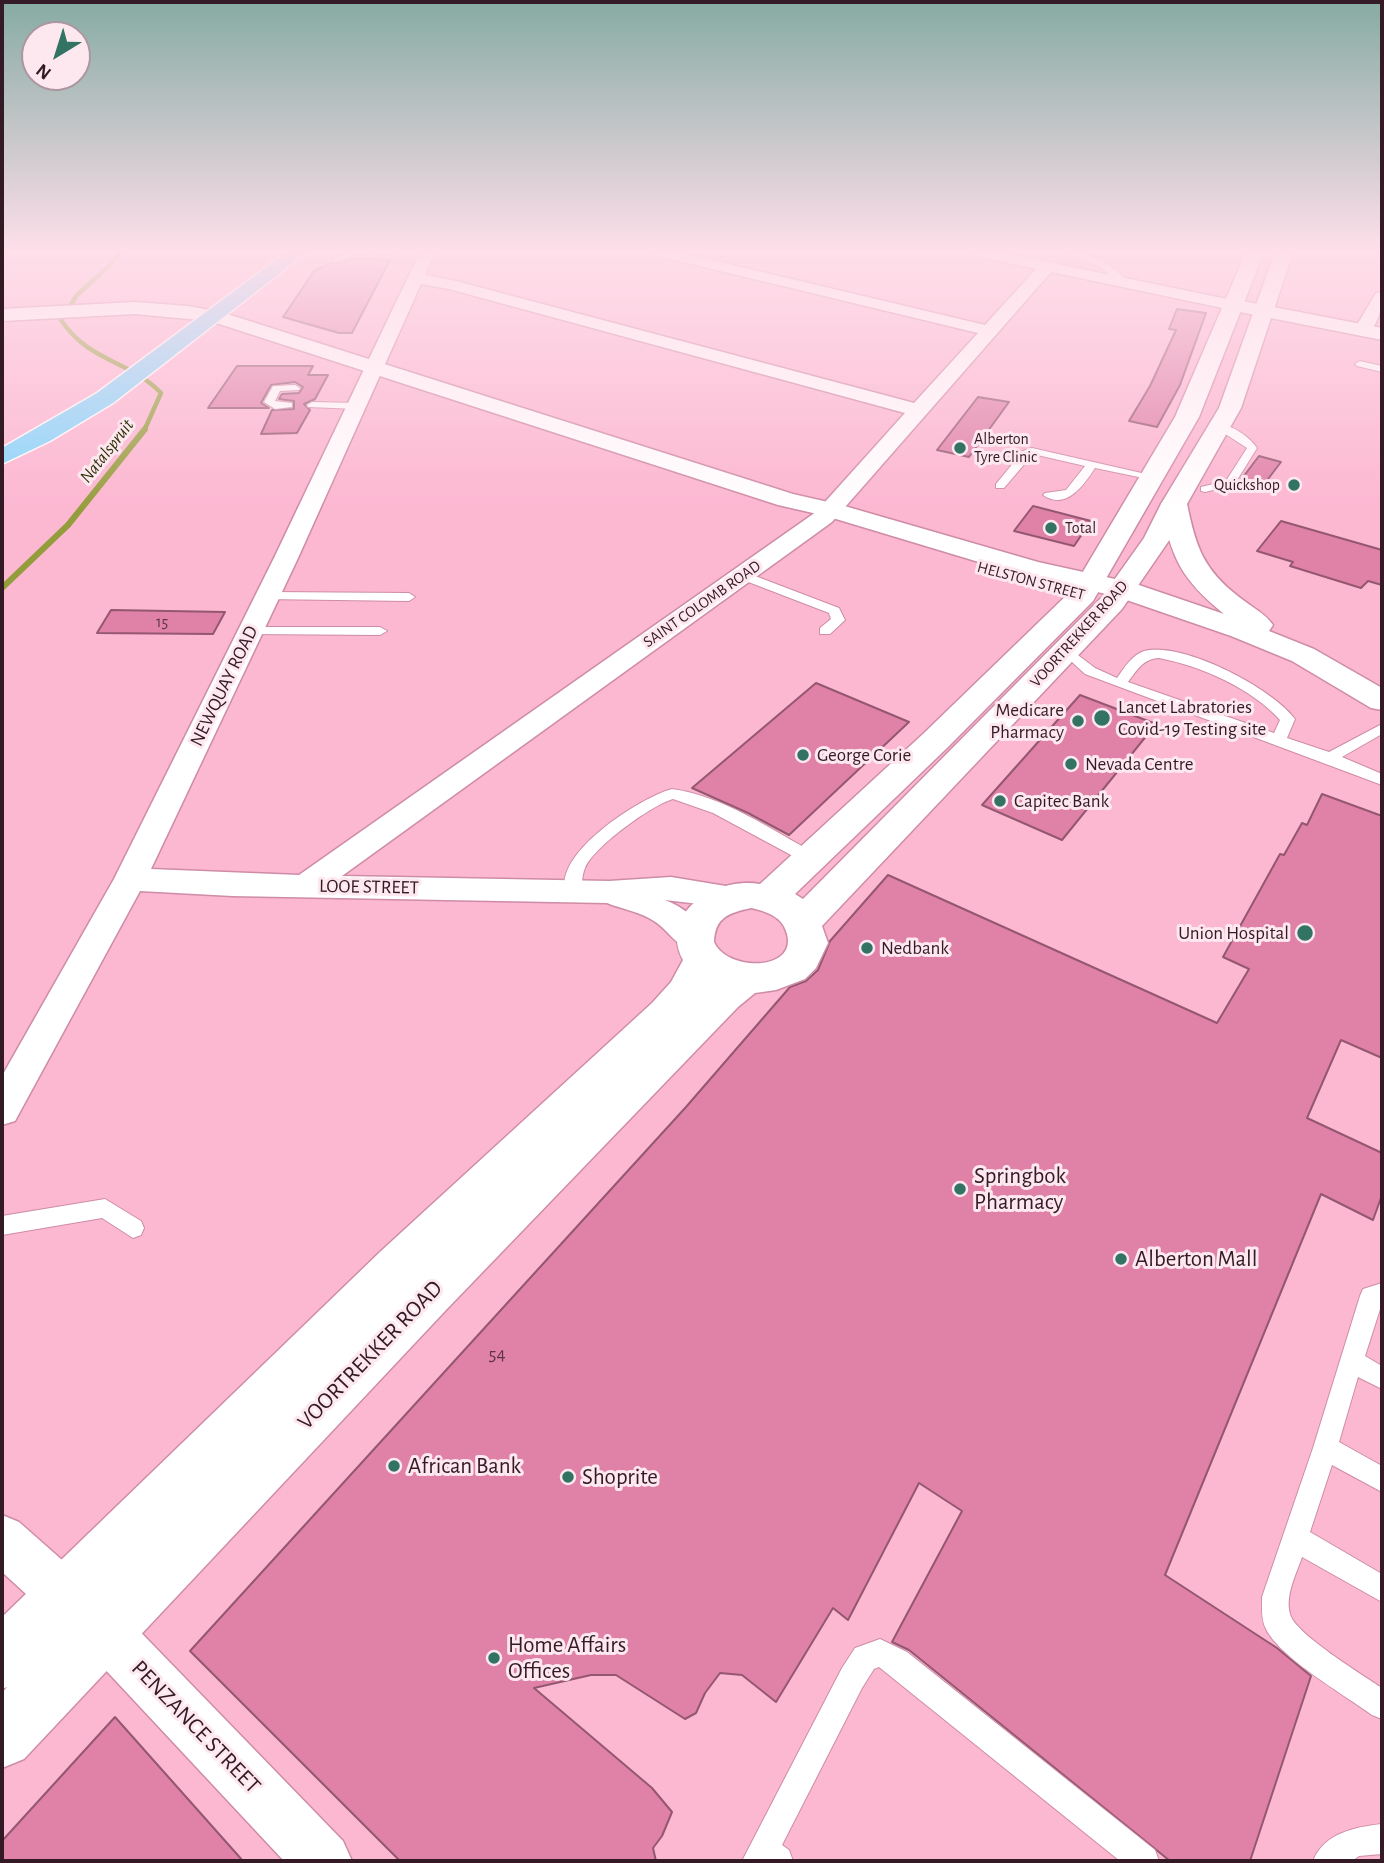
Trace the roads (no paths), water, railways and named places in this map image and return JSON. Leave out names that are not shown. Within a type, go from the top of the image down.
[{"type":"main road","points":[[2,436],[79,392],[155,339]]},
{"type":"main road","points":[[2,457],[56,430],[105,398],[184,339]]},
{"type":"main road","name":"HELSTON STREET","points":[[287,339],[787,500],[1025,582],[1103,592],[1241,629],[1303,655],[1382,701]]},
{"type":"main road","name":"VOORTREKKER ROAD","points":[[804,921],[1066,650],[1103,592],[1153,477],[1187,417],[1218,339]]},
{"type":"main road","name":"VOORTREKKER ROAD","points":[[2,1737],[85,1614],[398,1267],[685,993],[698,949],[698,919],[712,905],[751,897],[810,858],[935,741],[1103,592],[1157,539],[1174,504],[1230,408],[1253,339]]},
{"type":"main road","points":[[1174,504],[1182,544],[1203,579],[1226,604],[1303,655]]},
{"type":"main road","name":"HELSTON STREET","points":[[1103,592],[1280,666],[1382,728]]},
{"type":"main road","points":[[698,949],[721,973],[744,979],[775,977],[799,963],[809,943],[804,921],[789,907],[751,897]]},
{"type":"main road","name":"VOORTREKKER ROAD","points":[[2,1659],[85,1614],[429,1294],[724,996],[744,979]]},
{"type":"street","name":"NEWQUAY ROAD","points":[[2,1110],[130,879],[268,596],[388,339]]},
{"type":"street","points":[[654,339],[916,410]]},
{"type":"street","name":"SAINT COLOMB ROAD","points":[[307,885],[828,514],[916,410],[983,339]]},
{"type":"street","name":"LOOE STREET","points":[[130,879],[232,885],[609,892],[647,887],[686,887],[751,897]]},
{"type":"street","name":"LOOE STREET","points":[[609,892],[665,912],[698,949]]},
{"type":"street","points":[[2,1539],[85,1614]]},
{"type":"street","name":"PENZANCE STREET","points":[[85,1614],[323,1861]]},
{"type":"lane","points":[[1360,364],[1382,369]]},
{"type":"lane","points":[[261,388],[295,388]]},
{"type":"lane","points":[[277,388],[270,405],[288,405]]},
{"type":"lane","points":[[312,405],[358,406]]},
{"type":"lane","points":[[1205,489],[1230,483],[1252,448],[1248,442],[1220,426]]},
{"type":"lane","points":[[1000,486],[1027,453],[1032,452],[1153,477]]},
{"type":"lane","points":[[1049,495],[1069,495],[1093,463]]},
{"type":"lane","points":[[742,575],[834,611],[838,620],[825,631]]},
{"type":"lane","points":[[268,596],[409,597]]},
{"type":"lane","points":[[251,631],[380,631]]},
{"type":"lane","points":[[1066,650],[1090,671],[1119,684],[1330,758],[1382,780]]},
{"type":"lane","points":[[1119,684],[1144,656],[1154,653],[1192,663],[1250,689],[1283,711],[1288,719],[1279,740]]},
{"type":"lane","points":[[1330,758],[1382,728]]},
{"type":"lane","points":[[573,891],[575,871],[580,861],[642,808],[658,798],[676,793],[701,802],[810,858]]},
{"type":"lane","points":[[2,1226],[105,1208],[133,1228]]},
{"type":"lane","points":[[1382,1293],[1371,1296],[1296,1539],[1275,1597],[1277,1623],[1300,1647],[1382,1705]]},
{"type":"lane","points":[[1351,1361],[1382,1378]]},
{"type":"lane","points":[[1325,1448],[1382,1480]]},
{"type":"lane","points":[[1296,1539],[1382,1589]]},
{"type":"lane","points":[[766,1857],[852,1678],[865,1658],[880,1653],[897,1662],[1144,1861]]},
{"type":"lane","points":[[1328,1861],[1353,1842],[1382,1839]]},
{"type":"waterway","name":"Natalspruit","points":[[77,339],[97,353],[136,373],[161,393],[145,429]]},
{"type":"waterway","name":"Natalspruit","points":[[2,588],[68,525],[145,429]]},
{"type":"place","name":"Alberton Tyre Clinic","points":[[960,448]]},
{"type":"place","name":"Quickshop","points":[[1294,485]]},
{"type":"place","name":"Total","points":[[1051,528]]},
{"type":"place","name":"Lancet Labratories Covid-19 Testing site","points":[[1102,718]]},
{"type":"place","name":"Medicare Pharmacy","points":[[1078,721]]},
{"type":"place","name":"George Corie","points":[[803,755]]},
{"type":"place","name":"Nevada Centre","points":[[1071,764]]},
{"type":"place","name":"Capitec Bank","points":[[1000,801]]},
{"type":"place","name":"Union Hospital","points":[[1305,933]]},
{"type":"place","name":"Nedbank","points":[[867,948]]},
{"type":"place","name":"Springbok Pharmacy","points":[[960,1189]]},
{"type":"place","name":"Alberton Mall","points":[[1121,1259]]},
{"type":"place","name":"African Bank","points":[[394,1466]]},
{"type":"place","name":"Shoprite","points":[[568,1477]]},
{"type":"place","name":"Home Affairs Offices","points":[[494,1658]]}]
